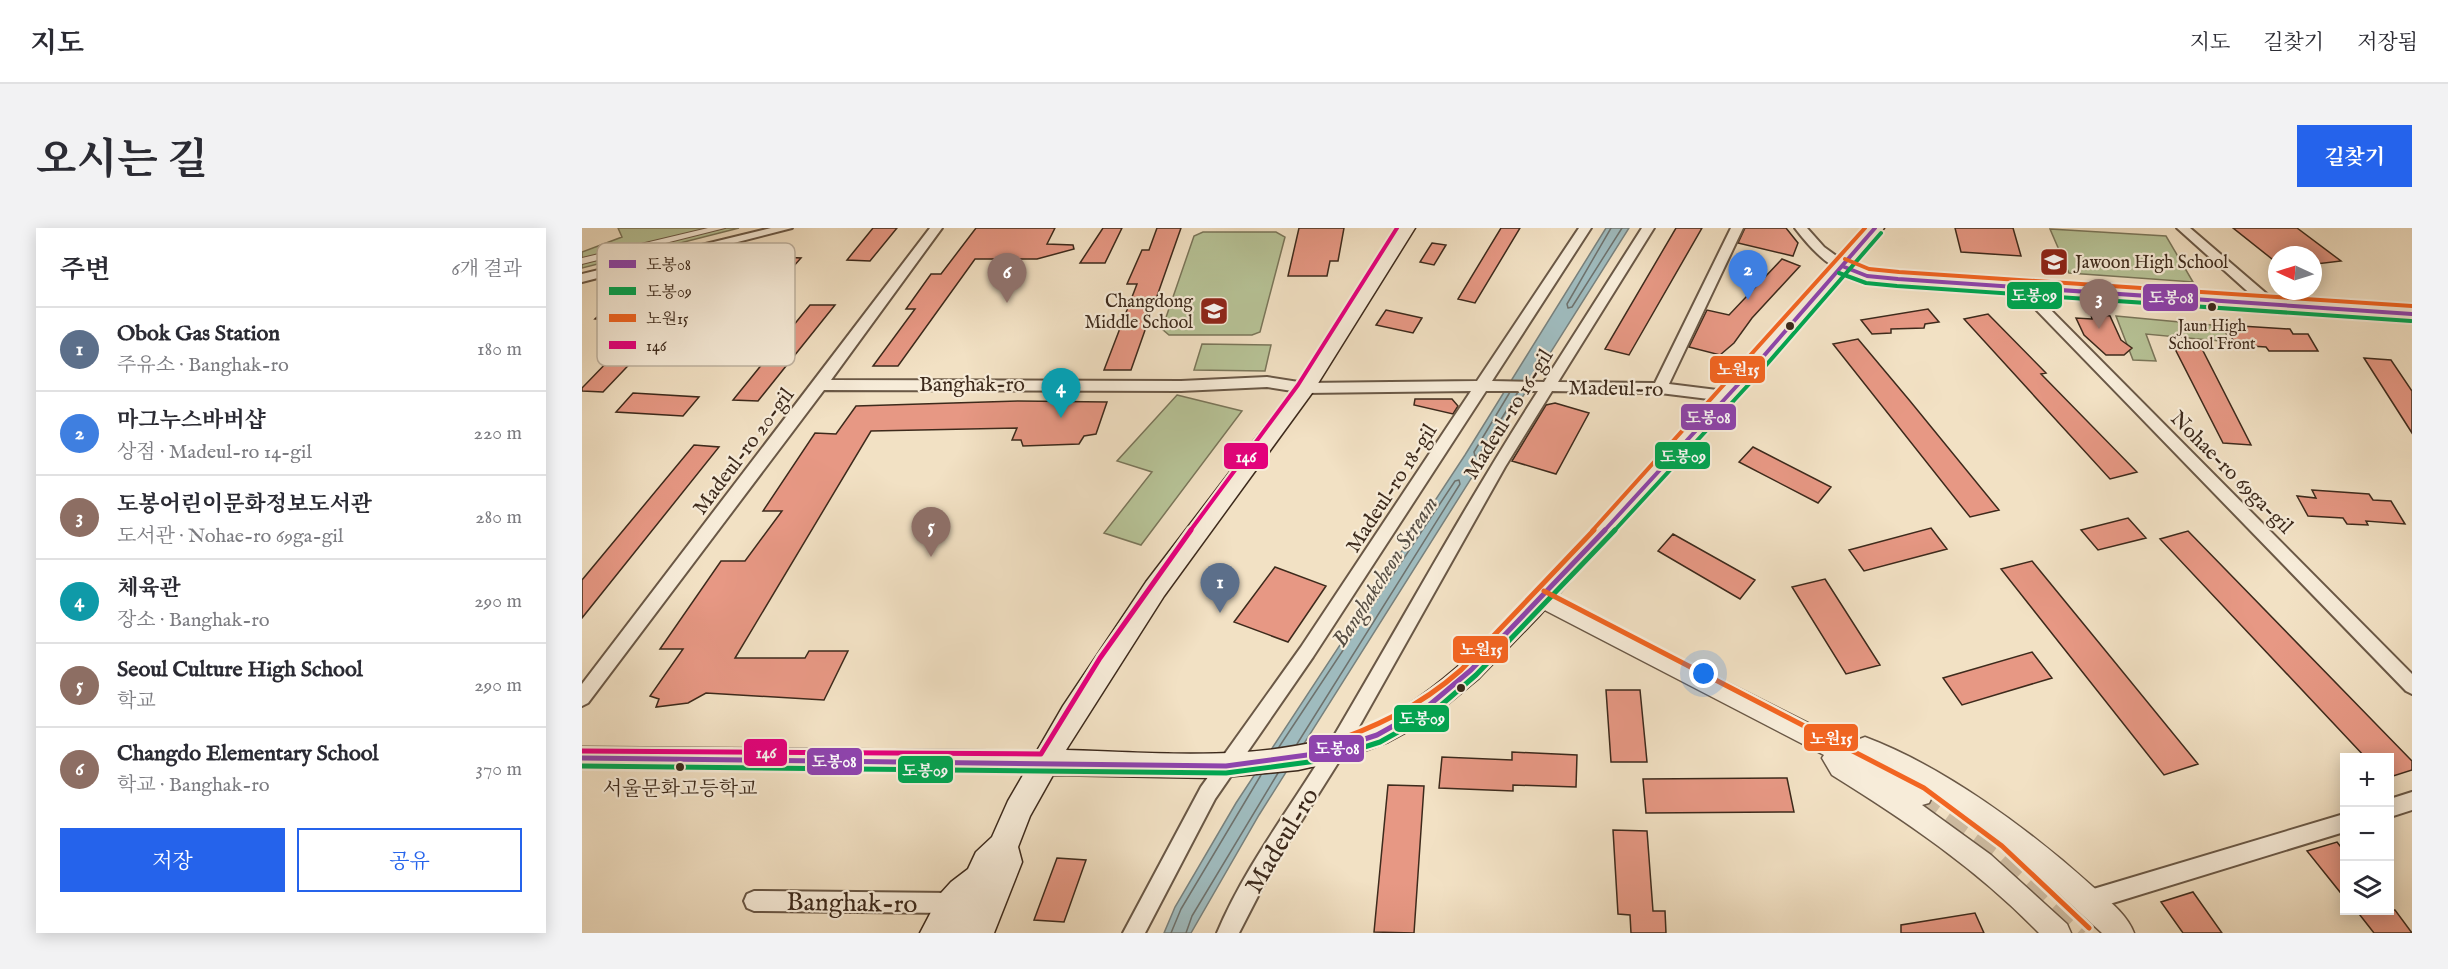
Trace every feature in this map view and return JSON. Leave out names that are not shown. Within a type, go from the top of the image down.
[{"type":"main road","points":[[956,933],[987,884],[1007,862],[1003,847],[1018,810],[1072,714],[1155,589],[1305,388],[1406,228]]},
{"type":"main road","points":[[1045,762],[1238,765],[1329,751],[1377,735],[1406,720],[1443,696],[1541,598],[1755,366],[1875,228]]},
{"type":"main road","points":[[1842,266],[1853,272],[1877,277],[2412,314]]},
{"type":"main road","points":[[935,933],[958,892],[987,884]]},
{"type":"main road","points":[[979,933],[987,884]]},
{"type":"main road","points":[[987,884],[997,918],[992,933]]},
{"type":"street","points":[[657,243],[720,228]]},
{"type":"street","points":[[725,243],[786,228]]},
{"type":"street","name":"Madeul-ro 20-gil","points":[[582,698],[936,228]]},
{"type":"street","name":"Madeul-ro 18-gil","points":[[1238,765],[1307,652],[1489,386],[1585,228]]},
{"type":"street","name":"Madeul-ro 16-gil","points":[[1329,751],[1546,386],[1648,228]]},
{"type":"street","points":[[1660,388],[1737,228]]},
{"type":"street","points":[[1802,228],[1820,250],[1842,266]]},
{"type":"street","points":[[2183,228],[2270,304]]},
{"type":"street","points":[[582,261],[597,257]]},
{"type":"street","points":[[582,278],[597,274]]},
{"type":"street","name":"Nohae-ro 69ga-gil","points":[[2021,287],[2412,686]]},
{"type":"street","name":"Banghak-ro","points":[[819,385],[1181,386],[1267,382],[1305,388],[1489,386]]},
{"type":"street","name":"Madeul-ro","points":[[1489,386],[1660,388],[1725,396]]},
{"type":"street","points":[[1541,598],[1920,795]]},
{"type":"street","points":[[1821,742],[1853,743],[1915,772],[1971,807],[2090,900],[2121,933]]},
{"type":"street","points":[[1821,742],[1841,766],[1906,807],[1986,866],[2027,900],[2058,933]]},
{"type":"street","name":"Madeul-ro","points":[[1228,933],[1268,856],[1329,751]]},
{"type":"street","points":[[582,758],[1045,762]]},
{"type":"street","points":[[1134,933],[1208,793],[1238,765]]},
{"type":"street","points":[[2393,807],[2412,801]]},
{"type":"street","points":[[2090,900],[2340,824]]},
{"type":"street","name":"Banghak-ro","points":[[754,901],[950,903]]},
{"type":"green space","points":[[618,228],[739,228],[680,243],[606,243],[622,237]]},
{"type":"green space","points":[[2050,229],[2166,236],[2193,282],[2069,273]]},
{"type":"green space","points":[[1203,232],[1276,232],[1285,237],[1260,332],[1252,335],[1169,335],[1162,329],[1194,236]]},
{"type":"green space","points":[[597,246],[597,264],[582,268],[582,252]]},
{"type":"green space","points":[[2116,316],[2222,326],[2230,342],[2146,334],[2156,361],[2133,360]]},
{"type":"green space","points":[[1202,344],[1271,345],[1265,371],[1194,370]]},
{"type":"green space","points":[[1177,395],[1242,411],[1141,545],[1104,533],[1152,472],[1117,461]]},
{"type":"water","points":[[1606,228],[1629,228],[1259,815],[1191,933],[1164,933],[1175,907],[1236,803],[1465,455]]},
{"type":"building","points":[[873,228],[897,228],[870,261],[847,260]]},
{"type":"building","points":[[976,228],[1055,228],[1047,244],[1073,245],[1074,249],[1037,259],[975,259],[898,366],[873,366],[915,309],[906,309],[931,274],[941,274]]},
{"type":"building","points":[[1103,228],[1122,228],[1105,263],[1080,263]]},
{"type":"building","points":[[1157,228],[1181,228],[1131,370],[1104,370],[1137,284],[1127,284],[1142,250],[1149,250]]},
{"type":"building","points":[[1299,228],[1344,228],[1338,261],[1330,261],[1327,276],[1288,276]]},
{"type":"building","points":[[1501,228],[1520,228],[1475,303],[1458,299]]},
{"type":"building","points":[[1676,228],[1702,228],[1629,355],[1605,349]]},
{"type":"building","points":[[1745,228],[1786,228],[1798,243],[1793,256],[1738,243]]},
{"type":"building","points":[[1955,228],[2013,228],[2021,256],[1961,252]]},
{"type":"building","points":[[2233,228],[2297,228],[2321,246],[2268,246],[2268,256]]},
{"type":"building","points":[[1432,243],[1446,245],[1434,265],[1420,262]]},
{"type":"building","points":[[2322,247],[2341,261],[2322,263]]},
{"type":"building","points":[[1782,259],[1800,266],[1752,318],[1734,343],[1720,355],[1689,347],[1707,310],[1729,315]]},
{"type":"building","points":[[2088,300],[2104,315],[2110,316],[2121,340],[2132,348],[2124,355],[2106,355],[2084,335],[2076,318],[2092,319]]},
{"type":"building","points":[[810,305],[835,305],[795,355],[795,324]]},
{"type":"building","points":[[1928,309],[1939,322],[1925,324],[1924,328],[1891,329],[1891,333],[1872,334],[1861,320]]},
{"type":"building","points":[[1386,310],[1422,318],[1413,333],[1376,325]]},
{"type":"building","points":[[1988,314],[2046,373],[2041,374],[2137,472],[2110,479],[1964,319]]},
{"type":"building","points":[[2241,326],[2290,329],[2293,334],[2308,334],[2318,351],[2269,351],[2266,347],[2236,345],[2228,331],[2244,332]]},
{"type":"building","points":[[1858,339],[1999,510],[1970,517],[1833,344]]},
{"type":"building","points":[[2172,343],[2200,345],[2251,445],[2223,443]]},
{"type":"building","points":[[2364,358],[2391,360],[2412,391],[2412,433]]},
{"type":"building","points":[[603,366],[628,366],[603,392],[582,391],[582,388]]},
{"type":"building","points":[[761,366],[786,366],[758,401],[733,400]]},
{"type":"building","points":[[633,393],[699,397],[683,416],[616,412]]},
{"type":"building","points":[[1415,399],[1452,399],[1458,406],[1453,414],[1414,405]]},
{"type":"building","points":[[1018,401],[1107,402],[1096,434],[1084,436],[1079,444],[1023,446],[1021,440],[1012,440],[1017,428],[871,431],[735,658],[805,658],[809,651],[848,651],[824,700],[706,693],[688,703],[656,707],[659,699],[650,696],[683,649],[660,649],[721,561],[745,561],[782,511],[763,511],[815,433],[836,434],[856,406]]},
{"type":"building","points":[[1555,403],[1589,413],[1556,474],[1512,461],[1546,405]]},
{"type":"building","points":[[694,445],[719,447],[582,618],[582,580]]},
{"type":"building","points":[[1753,447],[1831,487],[1818,503],[1739,462]]},
{"type":"building","points":[[2312,490],[2369,494],[2373,500],[2391,501],[2405,524],[2366,521],[2368,525],[2347,524],[2343,518],[2308,516],[2297,496],[2316,498]]},
{"type":"building","points":[[2128,518],[2146,538],[2098,550],[2081,530]]},
{"type":"building","points":[[1931,528],[1947,549],[1864,571],[1849,550]]},
{"type":"building","points":[[2188,531],[2412,761],[2412,770],[2394,776],[2394,753],[2361,753],[2160,539]]},
{"type":"building","points":[[1673,534],[1755,580],[1740,599],[1658,551]]},
{"type":"building","points":[[2032,561],[2198,764],[2164,775],[2001,569]]},
{"type":"building","points":[[1275,567],[1326,586],[1288,642],[1234,622]]},
{"type":"building","points":[[1825,579],[1880,665],[1846,674],[1792,587]]},
{"type":"building","points":[[2032,652],[2052,678],[1962,705],[1943,678]]},
{"type":"building","points":[[1606,690],[1640,690],[1647,762],[1611,762]]},
{"type":"building","points":[[1512,752],[1577,755],[1576,787],[1513,785],[1513,791],[1439,788],[1442,757],[1512,760]]},
{"type":"building","points":[[1787,778],[1794,812],[1646,813],[1643,779]]},
{"type":"building","points":[[1388,785],[1424,786],[1414,933],[1374,932]]},
{"type":"building","points":[[1613,830],[1647,831],[1653,911],[1665,911],[1666,933],[1631,933],[1630,915],[1618,914]]},
{"type":"building","points":[[2337,842],[2340,846],[2340,892],[2307,851]]},
{"type":"building","points":[[1057,858],[1086,860],[1064,922],[1034,920]]},
{"type":"building","points":[[2193,892],[2222,933],[2183,933],[2161,902]]},
{"type":"building","points":[[2395,910],[2412,933],[2374,933],[2360,915],[2394,915]]},
{"type":"building","points":[[1975,913],[1984,933],[1901,933],[1901,925]]},
{"type":"tunnel","points":[[1920,795],[1997,851],[2084,933]]},
{"type":"transit line","name":"146","points":[[582,751],[1041,754],[1069,706],[1131,612],[1311,366],[1397,228]]},
{"type":"transit line","name":"노원15","points":[[1320,746],[1366,731],[1395,717],[1437,691],[1461,670],[1580,545],[1865,228]]},
{"type":"transit line","name":"도봉08","points":[[582,758],[1226,766],[1322,753],[1377,735],[1427,707],[1471,670],[1571,567],[1755,366],[1875,228]]},
{"type":"transit line","name":"도봉09","points":[[582,766],[1226,773],[1324,760],[1380,742],[1432,713],[1476,675],[1576,572],[1761,371],[1881,233]]},
{"type":"transit line","name":"노원15","points":[[1845,259],[1869,269],[1899,272],[2412,306]]},
{"type":"transit line","name":"도봉08","points":[[1842,266],[1867,276],[1898,279],[2412,314]]},
{"type":"transit line","name":"도봉09","points":[[1839,273],[1866,283],[1897,286],[2411,321]]},
{"type":"transit line","name":"노원15","points":[[1544,591],[1849,747],[1924,788],[2002,846],[2089,928]]},
{"type":"place","name":"Jawoon High School","points":[[2054,262]]},
{"type":"place","name":"마그누스바버샵","points":[[1748,300]]},
{"type":"place","name":"Changdo Elementary School","points":[[1007,303]]},
{"type":"place","name":"Jaun High School Front","points":[[2212,307]]},
{"type":"place","name":"Changdong Middle School","points":[[1214,311]]},
{"type":"place","name":"도봉어린이문화정보도서관","points":[[2099,329]]},
{"type":"place","name":"체육관","points":[[1061,418]]},
{"type":"place","name":"Seoul Culture High School","points":[[931,557]]},
{"type":"place","name":"Obok Gas Station","points":[[1220,613]]},
{"type":"place","name":"서울문화고등학교","points":[[680,767]]},
{"type":"water label","name":"Banghakcheon Stream","points":[[1384,571]]}]
